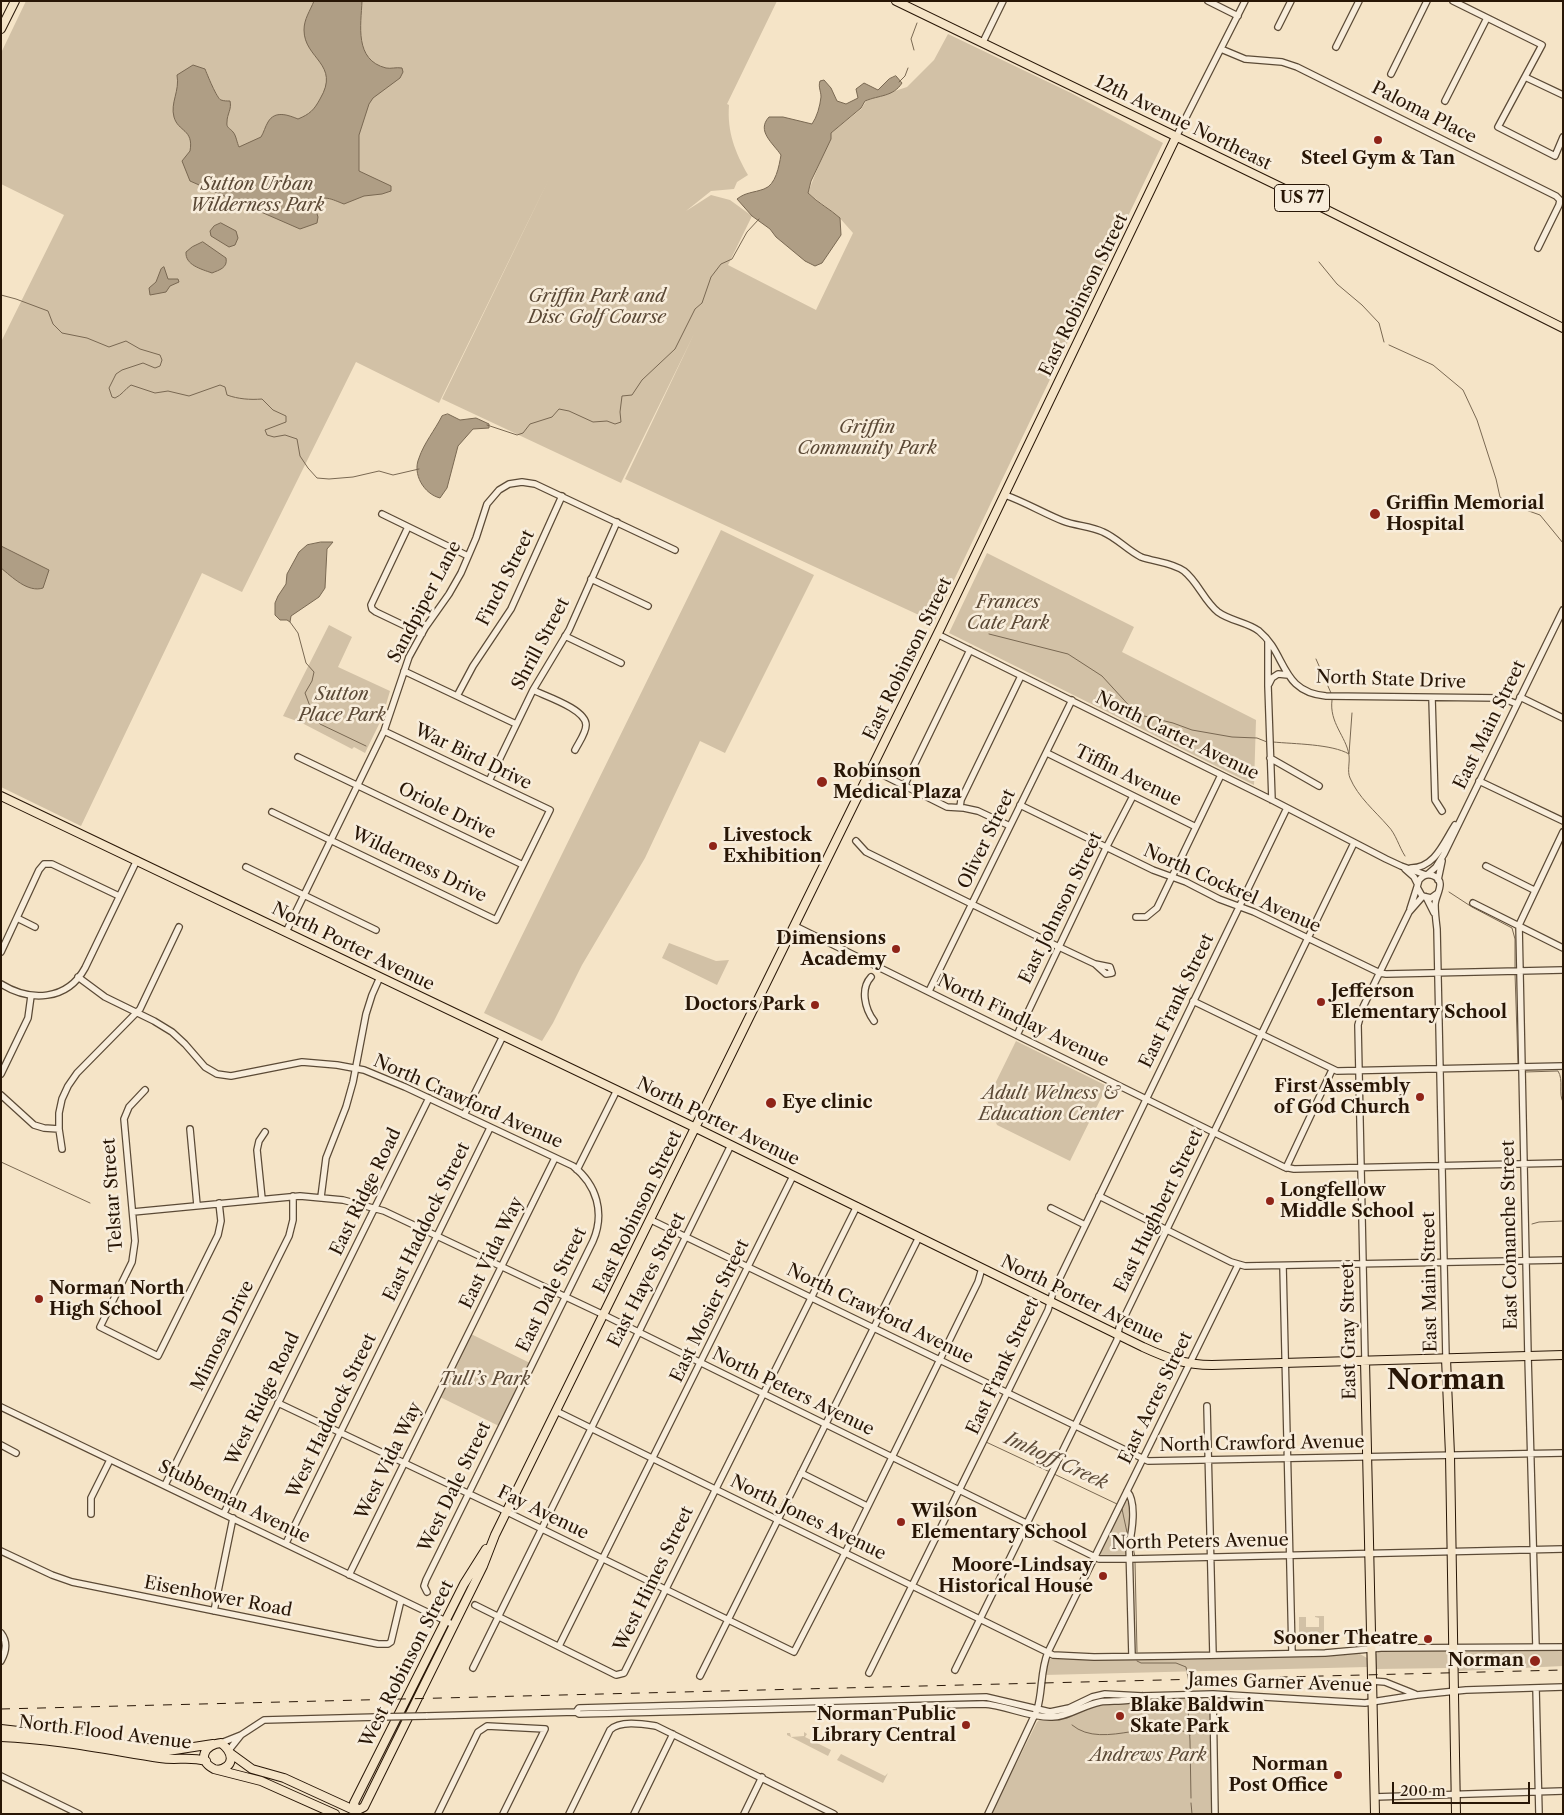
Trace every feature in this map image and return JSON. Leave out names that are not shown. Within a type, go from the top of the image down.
[{"type":"main road","points":[[1,29],[15,1]]},
{"type":"main road","name":"12th Avenue Northeast","points":[[896,1],[1563,328]]},
{"type":"main road","name":"East Robinson Street","points":[[556,1411],[937,634],[1176,137]]},
{"type":"main road","name":"North Porter Avenue","points":[[1,796],[696,1128],[1153,1352],[1189,1364],[1563,1355]]},
{"type":"main road","name":"East Main Street","points":[[1446,1358],[1450,1455],[1456,1814]]},
{"type":"main road","name":"East Gray Street","points":[[1365,1360],[1375,1814]]},
{"type":"main road","name":"West Robinson Street","points":[[495,1535],[483,1566],[454,1625],[364,1807],[358,1813],[354,1803],[468,1576],[495,1535],[507,1512],[556,1411]]},
{"type":"main road","name":"North Flood Avenue","points":[[1,1729],[168,1751],[217,1743]]},
{"type":"main road","name":"North Flood Avenue","points":[[1,1737],[40,1740],[163,1759],[187,1757],[206,1761]]},
{"type":"main road","points":[[335,1814],[261,1781],[210,1767],[206,1761],[206,1751],[217,1743],[252,1769],[284,1778],[358,1813]]},
{"type":"main road","points":[[218,1770],[229,1763],[230,1751]]},
{"type":"street","points":[[983,42],[1003,1]]},
{"type":"street","points":[[1208,1],[1238,16]]},
{"type":"street","name":"East Robinson Street","points":[[1176,137],[1245,1]]},
{"type":"street","points":[[1278,26],[1291,1]]},
{"type":"street","points":[[1336,47],[1359,1]]},
{"type":"street","points":[[1391,74],[1427,1]]},
{"type":"street","points":[[1453,1],[1542,45],[1498,127],[1554,156],[1563,137]]},
{"type":"street","points":[[1445,101],[1487,18]]},
{"type":"street","name":"Paloma Place","points":[[1221,49],[1246,59],[1282,62],[1297,67],[1556,196],[1560,200],[1559,205],[1538,248]]},
{"type":"street","points":[[1525,77],[1563,95]]},
{"type":"street","name":"Sandpiper Lane","points":[[286,932],[384,731],[404,671],[422,634],[449,594],[468,556],[487,504],[498,490],[509,484],[522,482],[540,486],[675,550]]},
{"type":"street","name":"North State Drive","points":[[1004,495],[1064,522],[1101,531],[1114,537],[1140,556],[1178,568],[1193,580],[1218,612],[1257,630],[1268,642],[1288,675],[1304,691],[1314,695],[1502,698],[1517,704]]},
{"type":"street","name":"Finch Street","points":[[457,696],[473,666],[511,609],[562,496]]},
{"type":"street","points":[[382,514],[468,556]]},
{"type":"street","name":"Shrill Street","points":[[489,781],[533,690],[566,636],[617,522]]},
{"type":"street","points":[[408,527],[370,605],[376,612],[422,634]]},
{"type":"street","points":[[591,579],[648,606]]},
{"type":"street","name":"East Main Street","points":[[1427,874],[1436,867],[1444,854],[1563,610]]},
{"type":"street","name":"North Carter Avenue","points":[[937,634],[1221,774],[1354,843],[1405,867],[1427,874]]},
{"type":"street","points":[[566,636],[620,663]]},
{"type":"street","points":[[1268,642],[1272,800]]},
{"type":"street","points":[[904,786],[970,650]]},
{"type":"street","points":[[404,671],[516,724]]},
{"type":"street","points":[[1268,686],[1272,678],[1278,674],[1288,675]]},
{"type":"street","points":[[960,808],[961,800],[1021,676]]},
{"type":"street","points":[[533,690],[577,711],[583,716],[585,728],[575,750]]},
{"type":"street","points":[[1520,697],[1563,718]]},
{"type":"street","points":[[1432,698],[1435,800],[1442,811]]},
{"type":"street","name":"Oliver Street","points":[[929,992],[1072,700]]},
{"type":"street","name":"War Bird Drive","points":[[384,731],[550,810]]},
{"type":"street","name":"Tiffin Avenue","points":[[1046,753],[1196,827]]},
{"type":"street","name":"Oriole Drive","points":[[298,757],[523,865]]},
{"type":"street","points":[[1270,758],[1320,786]]},
{"type":"street","points":[[880,774],[947,807],[978,810],[1010,826]]},
{"type":"street","points":[[1136,917],[1146,917],[1156,911],[1221,774]]},
{"type":"street","points":[[1479,781],[1563,821]]},
{"type":"street","name":"East Johnson Street","points":[[1016,1035],[1133,796]]},
{"type":"street","points":[[1405,867],[1421,867],[1434,858],[1469,802]]},
{"type":"street","name":"North Cockrel Avenue","points":[[1020,805],[1106,848],[1186,882],[1219,899],[1240,906],[1386,974],[1563,970]]},
{"type":"street","name":"East Frank Street","points":[[869,1673],[1008,1393],[1048,1310],[1053,1292],[1287,808]]},
{"type":"street","name":"Wilderness Drive","points":[[272,812],[496,920],[550,810]]},
{"type":"street","name":"East Comanche Street","points":[[1536,1647],[1519,924],[1563,832]]},
{"type":"street","points":[[856,840],[866,852],[1095,964]]},
{"type":"street","name":"East Hughbert Street","points":[[955,1670],[1117,1340],[1119,1328],[1354,843]]},
{"type":"street","name":"East Main Street","points":[[1438,880],[1444,854]]},
{"type":"street","points":[[1,984],[18,993],[40,996],[55,993],[67,987],[78,977],[85,968],[136,860]]},
{"type":"street","points":[[1,952],[39,870],[44,864],[52,864],[119,896]]},
{"type":"street","points":[[1486,866],[1534,890]]},
{"type":"street","points":[[246,867],[376,930]]},
{"type":"street","name":"North Carter Avenue","points":[[1405,867],[1414,877],[1417,885]]},
{"type":"street","points":[[1380,972],[1409,912],[1417,885],[1422,877],[1427,874],[1432,875],[1438,880],[1440,886],[1438,893],[1435,896],[1425,897],[1409,912]]},
{"type":"street","points":[[1417,885],[1418,892],[1425,897]]},
{"type":"street","name":"East Main Street","points":[[1438,893],[1435,905],[1446,1358]]},
{"type":"street","name":"East Main Street","points":[[1425,897],[1436,917]]},
{"type":"street","points":[[1473,903],[1519,924],[1563,948]]},
{"type":"street","points":[[17,918],[35,927]]},
{"type":"street","name":"North Findlay Avenue","points":[[794,926],[1286,1168],[1294,1170],[1563,1163]]},
{"type":"street","points":[[62,1149],[59,1113],[62,1099],[72,1080],[140,1009],[178,927]]},
{"type":"street","name":"East Gray Street","points":[[1365,1360],[1358,1028],[1360,1014],[1380,972]]},
{"type":"street","name":"North Crawford Avenue","points":[[78,977],[105,997],[172,1032],[210,1070],[221,1076],[230,1076],[302,1062],[356,1068],[378,1075],[429,1098],[577,1170]]},
{"type":"street","points":[[320,1196],[326,1158],[346,1107],[356,1068],[366,1014],[380,977]]},
{"type":"street","points":[[871,977],[864,987],[864,997],[874,1021]]},
{"type":"street","points":[[1,1074],[28,1018],[31,996]]},
{"type":"street","points":[[1193,1001],[1332,1070],[1358,1072],[1563,1066]]},
{"type":"street","name":"East Haddock Street","points":[[464,1115],[503,1036]]},
{"type":"street","points":[[1286,1168],[1332,1070]]},
{"type":"street","name":"Telstar Street","points":[[145,1090],[129,1107],[124,1119],[135,1241],[133,1258],[100,1327],[158,1356],[218,1234],[221,1221],[220,1203]]},
{"type":"street","points":[[577,1170],[617,1090]]},
{"type":"street","points":[[1,1095],[34,1125],[59,1129]]},
{"type":"street","name":"East Ridge Road","points":[[330,1298],[429,1098]]},
{"type":"street","name":"East Haddock Street","points":[[391,1329],[490,1128]]},
{"type":"street","points":[[190,1129],[197,1206]]},
{"type":"street","points":[[262,1199],[257,1150],[259,1141],[265,1132]]},
{"type":"street","name":"East Hayes Street","points":[[473,1668],[731,1145]]},
{"type":"street","name":"East Vida Way","points":[[455,1361],[555,1158]]},
{"type":"street","name":"East Dale Street","points":[[517,1396],[594,1241],[599,1223],[599,1210],[594,1190],[577,1170]]},
{"type":"street","name":"East Mosier Street","points":[[559,1646],[793,1176]]},
{"type":"street","name":"North Peters Avenue","points":[[133,1212],[293,1196],[320,1196],[375,1208],[438,1235],[604,1315],[1104,1560],[1563,1549]]},
{"type":"street","name":"Mimosa Drive","points":[[165,1485],[289,1236],[293,1220],[293,1196]]},
{"type":"street","points":[[1099,1196],[1238,1265],[1283,1266],[1563,1260]]},
{"type":"street","name":"West Himes Street","points":[[559,1646],[616,1675],[624,1673],[857,1206]]},
{"type":"street","points":[[1050,1208],[1085,1225]]},
{"type":"street","name":"North Crawford Avenue","points":[[651,1220],[1143,1459],[1156,1462],[1563,1452]]},
{"type":"street","points":[[700,1676],[919,1237]]},
{"type":"street","name":"East Acres Street","points":[[988,1814],[1036,1713],[1043,1665],[1048,1652],[1238,1265]]},
{"type":"street","points":[[1283,1266],[1292,1653]]},
{"type":"street","points":[[845,1553],[978,1282],[982,1268]]},
{"type":"street","name":"West Ridge Road","points":[[224,1513],[330,1298]]},
{"type":"street","name":"West Haddock Street","points":[[286,1543],[391,1329]]},
{"type":"street","name":"West Vida Way","points":[[350,1575],[455,1361]]},
{"type":"street","name":"West Dale Street","points":[[427,1592],[424,1586],[426,1580],[517,1396]]},
{"type":"street","name":"Fay Avenue","points":[[278,1403],[794,1652],[845,1553]]},
{"type":"street","points":[[1207,1406],[1213,1655]]},
{"type":"street","name":"Stubbeman Avenue","points":[[1,1407],[454,1625]]},
{"type":"street","name":"North Jones Avenue","points":[[556,1411],[1048,1652],[1066,1656],[1132,1656],[1325,1653],[1371,1648],[1563,1647]]},
{"type":"street","points":[[1,1445],[16,1452]]},
{"type":"street","points":[[91,1514],[91,1498],[110,1460]]},
{"type":"street","points":[[801,1473],[868,1506]]},
{"type":"street","points":[[1127,1491],[1132,1500],[1132,1535],[1129,1545],[1134,1559],[1132,1656]]},
{"type":"street","points":[[214,1611],[233,1518]]},
{"type":"street","name":"Eisenhower Road","points":[[1,1551],[66,1581],[382,1645],[388,1644],[393,1637],[401,1600]]},
{"type":"street","points":[[475,1605],[559,1646]]},
{"type":"street","points":[[1,1634],[5,1639],[6,1648],[1,1661]]},
{"type":"street","name":"James Garner Avenue","points":[[1372,1681],[1385,1682],[1417,1695]]},
{"type":"street","name":"James Garner Avenue","points":[[241,1735],[254,1725],[269,1719],[576,1712],[579,1708],[977,1697],[996,1699],[1036,1713],[1059,1710],[1098,1695],[1213,1694],[1278,1697],[1338,1703],[1372,1703],[1417,1695],[1563,1687]]},
{"type":"street","points":[[1536,1688],[1539,1814]]},
{"type":"street","points":[[1213,1694],[1215,1814]]},
{"type":"street","points":[[569,1814],[610,1730],[614,1726],[632,1724],[656,1726],[834,1814]]},
{"type":"street","points":[[438,1814],[478,1732],[487,1726],[545,1729],[503,1814]]},
{"type":"street","points":[[634,1814],[673,1734]]},
{"type":"street","points":[[217,1743],[241,1735]]},
{"type":"street","points":[[230,1751],[241,1735]]},
{"type":"street","points":[[1,1776],[78,1814]]},
{"type":"street","points":[[744,1814],[762,1778]]},
{"type":"street","points":[[1374,1797],[1563,1792]]},
{"type":"green space","points":[[26,1],[777,1],[727,104],[729,105],[729,124],[733,142],[748,175],[737,182],[734,189],[711,191],[686,211],[711,195],[730,200],[752,216],[728,265],[816,310],[853,233],[838,216],[808,193],[831,133],[861,109],[867,100],[907,87],[934,60],[948,34],[1071,93],[1163,143],[934,622],[625,479],[694,334],[621,483],[442,399],[549,179],[439,403],[356,362],[242,592],[202,573],[81,826],[1,787],[1,342],[64,215],[1,184],[1,53]]},
{"type":"green space","points":[[721,530],[814,575],[725,753],[700,741],[645,858],[582,965],[542,1041],[484,1013]]},
{"type":"green space","name":"Frances Cate Park","points":[[987,553],[1134,627],[1122,652],[1256,720],[1254,785],[949,633]]},
{"type":"green space","name":"Sutton Place Park","points":[[329,625],[352,637],[338,667],[390,691],[382,718],[365,753],[354,747],[352,749],[302,723],[283,716]]},
{"type":"green space","points":[[669,943],[716,961],[729,960],[717,985],[662,958]]},
{"type":"green space","name":"Adult Welness & Education Center","points":[[1016,1041],[1107,1086],[1070,1161],[997,1125],[987,1100]]},
{"type":"green space","name":"Tull’s Park","points":[[471,1334],[530,1363],[499,1426],[440,1397]]},
{"type":"green space","points":[[1126,1501],[1129,1504],[1130,1536],[1127,1555],[1101,1555],[1100,1553]]},
{"type":"green space","points":[[1315,1616],[1324,1616],[1324,1634],[1330,1634],[1330,1644],[1299,1644],[1299,1617],[1306,1617],[1306,1627],[1319,1627],[1319,1618]]},
{"type":"green space","points":[[1444,1649],[1448,1652],[1449,1668],[1376,1669],[1376,1654],[1379,1651]]},
{"type":"green space","points":[[1563,1650],[1563,1666],[1458,1671],[1458,1655],[1460,1652]]},
{"type":"green space","points":[[1360,1654],[1367,1658],[1367,1667],[1044,1675],[1050,1659]]},
{"type":"green space","name":"Andrews Park","points":[[1204,1697],[1209,1701],[1212,1814],[991,1814],[1040,1719],[1095,1705],[1142,1698]]},
{"type":"green space","points":[[804,1732],[807,1734],[805,1737],[831,1750],[828,1756],[787,1735],[787,1733],[790,1733],[791,1737],[804,1736]]},
{"type":"green space","points":[[841,1754],[885,1776],[888,1773],[883,1783],[837,1760]]},
{"type":"shaded area","points":[[314,1],[362,1],[361,31],[364,50],[376,64],[386,68],[402,68],[403,72],[400,78],[373,98],[369,104],[359,135],[359,171],[391,186],[391,191],[364,196],[344,204],[328,198],[321,199],[314,204],[318,217],[317,223],[300,229],[190,181],[182,161],[190,151],[190,139],[176,122],[173,107],[178,81],[177,75],[193,65],[205,69],[219,99],[230,101],[227,126],[234,133],[239,147],[261,137],[268,122],[274,116],[286,115],[298,119],[309,113],[320,99],[325,87],[326,78],[324,69],[309,48],[304,30],[305,22]]},
{"type":"shaded area","points":[[896,76],[902,83],[898,88],[890,93],[865,101],[861,108],[831,133],[831,139],[811,181],[808,193],[840,218],[841,235],[822,263],[815,266],[805,261],[776,237],[770,229],[752,216],[737,199],[768,187],[776,175],[781,155],[767,137],[764,127],[765,122],[769,117],[783,117],[812,124],[820,104],[820,81],[824,80],[831,88],[837,101],[846,104],[858,98],[856,89],[864,83],[878,90],[889,79]]},
{"type":"shaded area","points":[[221,223],[236,231],[238,238],[235,245],[229,247],[211,236],[210,231],[214,226]]},
{"type":"shaded area","points":[[203,242],[226,258],[226,264],[212,273],[194,266],[186,256],[186,252],[192,247]]},
{"type":"shaded area","points":[[164,267],[168,279],[178,279],[179,282],[170,286],[166,292],[150,295],[149,288],[156,282],[161,269]]},
{"type":"shaded area","points":[[448,414],[460,420],[476,418],[489,424],[489,428],[473,429],[458,446],[447,488],[440,498],[424,488],[418,477],[417,464],[424,447],[442,416]]},
{"type":"shaded area","points":[[333,542],[327,549],[325,588],[319,597],[291,616],[290,622],[280,620],[275,615],[275,603],[286,584],[287,574],[299,552],[307,545]]},
{"type":"shaded area","points":[[1,546],[49,570],[43,588],[37,589],[26,586],[15,580],[1,568]]},
{"type":"waterway","points":[[914,50],[911,39],[917,23]]},
{"type":"waterway","points":[[899,82],[905,76],[908,68]]},
{"type":"waterway","points":[[487,425],[517,435],[523,433],[530,424],[552,417],[559,409],[569,411],[593,422],[607,421],[615,424],[621,422],[622,396],[632,395],[642,380],[675,349],[695,309],[702,303],[711,277],[721,264],[732,259],[747,232],[759,219]]},
{"type":"waterway","points":[[1319,262],[1337,284],[1362,305],[1379,323],[1384,342]]},
{"type":"waterway","points":[[1,295],[48,311],[53,324],[62,333],[87,338],[109,347],[126,341],[140,349],[160,355],[162,360],[160,366],[155,368],[143,363],[116,374],[109,388],[112,397],[117,397],[131,385],[155,393],[168,391],[189,396],[220,385],[225,387],[227,395],[244,399],[262,399],[273,410],[286,416],[286,422],[265,430],[267,435],[274,437],[285,435],[297,439],[300,456],[317,478],[353,477],[379,471],[393,475],[419,469]]},
{"type":"waterway","points":[[1389,345],[1433,365],[1463,390],[1477,420],[1500,497],[1509,504],[1540,515],[1563,543]]},
{"type":"waterway","points":[[290,622],[298,633],[306,663],[314,672],[312,681],[305,693],[314,717],[320,724],[366,746]]},
{"type":"waterway","points":[[989,634],[1068,654],[1102,676],[1134,711],[1140,715],[1192,730],[1232,737],[1257,738],[1267,742]]},
{"type":"waterway","points":[[1316,659],[1331,693]]},
{"type":"waterway","points":[[1332,700],[1333,716],[1349,755],[1349,773],[1353,785],[1362,798],[1391,829],[1405,856]]},
{"type":"waterway","points":[[1273,742],[1323,746],[1349,754],[1352,713]]},
{"type":"waterway","points":[[1449,892],[1472,907],[1512,928],[1515,939],[1515,969]]},
{"type":"waterway","points":[[1515,973],[1518,1064]]},
{"type":"waterway","points":[[1525,1072],[1558,1071],[1561,1079],[1563,1102]]},
{"type":"waterway","points":[[1,1162],[90,1203]]},
{"type":"waterway","points":[[1532,1224],[1563,1221]]},
{"type":"waterway","name":"Imhoff Creek","points":[[986,1442],[1050,1472]]},
{"type":"waterway","name":"Imhoff Creek","points":[[1054,1474],[1117,1504]]},
{"type":"waterway","name":"Imhoff Creek","points":[[1122,1509],[1128,1537]]},
{"type":"waterway","name":"Imhoff Creek","points":[[1132,1542],[1135,1557]]},
{"type":"waterway","name":"Imhoff Creek","points":[[1135,1561],[1137,1652]]},
{"type":"waterway","name":"Imhoff Creek","points":[[1137,1661],[1141,1663],[1176,1663],[1186,1667],[1190,1688]]},
{"type":"waterway","name":"Imhoff Creek","points":[[1190,1700],[1188,1707],[1191,1798]]},
{"type":"waterway","points":[[1072,1725],[1085,1732],[1100,1735],[1164,1728],[1178,1729],[1190,1735]]},
{"type":"waterway","name":"Imhoff Creek","points":[[1191,1803],[1192,1814]]},
{"type":"railway","points":[[1,1709],[1563,1670]]},
{"type":"place","name":"Steel Gym & Tan","points":[[1378,140]]},
{"type":"place","name":"Griffin Memorial Hospital","points":[[1375,514]]},
{"type":"place","name":"Robinson Medical Plaza","points":[[822,782]]},
{"type":"place","name":"Livestock Exhibition","points":[[713,846]]},
{"type":"place","name":"Dimensions Academy","points":[[896,949]]},
{"type":"place","name":"Jefferson Elementary School","points":[[1321,1002]]},
{"type":"place","name":"Doctors Park","points":[[815,1005]]},
{"type":"place","name":"First Assembly of God Church","points":[[1420,1097]]},
{"type":"place","name":"Eye clinic","points":[[771,1103]]},
{"type":"place","name":"Longfellow Middle School","points":[[1270,1201]]},
{"type":"place","name":"Norman North High School","points":[[39,1299]]},
{"type":"place","name":"Wilson Elementary School","points":[[901,1522]]},
{"type":"place","name":"Moore-Lindsay Historical House","points":[[1103,1576]]},
{"type":"place","name":"Sooner Theatre","points":[[1428,1639]]},
{"type":"place","name":"Norman","points":[[1535,1661]]},
{"type":"place","name":"Blake Baldwin Skate Park","points":[[1120,1716]]},
{"type":"place","name":"Norman Public Library Central","points":[[966,1725]]},
{"type":"place","name":"Norman Post Office","points":[[1338,1775]]},
{"type":"district","name":"Norman","points":[[1446,1381]]},
{"type":"park label","name":"Sutton Urban Wilderness Park","points":[[257,195]]},
{"type":"park label","name":"Griffin Park and Disc Golf Course","points":[[597,307]]},
{"type":"park label","name":"Griffin Community Park","points":[[867,438]]}]
